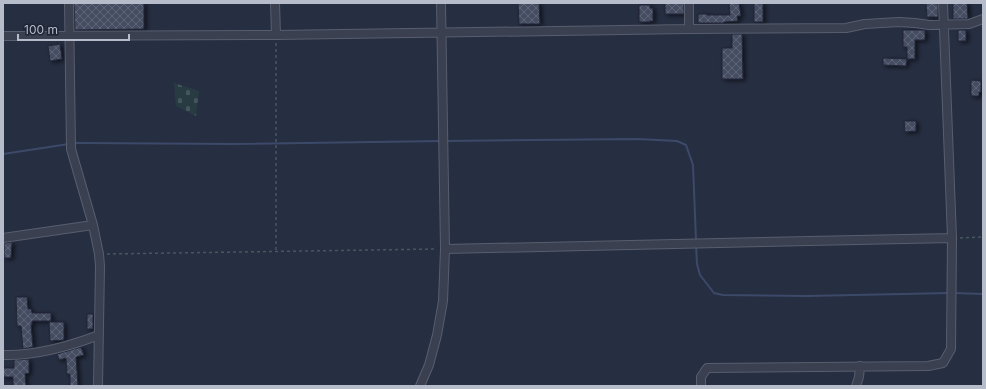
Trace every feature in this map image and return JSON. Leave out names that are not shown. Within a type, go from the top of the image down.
[{"type":"street","points":[[69,3],[71,149],[99,254],[100,266],[98,386]]},
{"type":"street","points":[[275,3],[276,35]]},
{"type":"street","points":[[420,386],[430,365],[443,301],[445,249],[441,3]]},
{"type":"street","points":[[689,3],[689,29]]},
{"type":"street","points":[[701,386],[701,377],[707,368],[928,366],[943,363],[951,349],[952,238],[943,3]]},
{"type":"street","points":[[3,36],[276,35],[846,28],[865,24],[899,22],[915,22],[929,25],[969,24],[983,19]]},
{"type":"street","points":[[3,238],[92,226]]},
{"type":"street","points":[[445,249],[952,238]]},
{"type":"street","points":[[3,355],[45,351],[72,345],[99,335]]},
{"type":"street","points":[[856,386],[860,366]]},
{"type":"path","points":[[276,35],[276,251]]},
{"type":"path","points":[[952,238],[983,237]]},
{"type":"path","points":[[99,254],[445,249]]},
{"type":"green space","points":[[174,83],[199,91],[196,116],[176,106]]},
{"type":"building","points":[[74,3],[144,3],[144,29],[75,30]]},
{"type":"building","points":[[518,3],[539,3],[540,24],[519,24]]},
{"type":"building","points":[[665,3],[684,3],[684,14],[665,14]]},
{"type":"building","points":[[729,3],[739,3],[741,16],[737,16],[738,21],[724,23],[698,23],[698,14],[730,15]]},
{"type":"building","points":[[754,3],[763,3],[763,22],[754,22]]},
{"type":"building","points":[[926,3],[938,3],[938,17],[927,17]]},
{"type":"building","points":[[953,3],[967,3],[968,19],[953,19]]},
{"type":"building","points":[[639,5],[650,5],[650,8],[653,8],[653,21],[639,22]]},
{"type":"building","points":[[903,30],[925,30],[925,40],[915,40],[915,59],[907,59],[907,47],[903,47]]},
{"type":"building","points":[[958,30],[966,30],[966,41],[958,41]]},
{"type":"building","points":[[732,34],[742,34],[743,79],[722,79],[722,48],[732,48]]},
{"type":"building","points":[[60,44],[62,59],[50,61],[48,46]]},
{"type":"building","points":[[883,58],[907,59],[906,66],[883,65]]},
{"type":"building","points":[[971,80],[981,81],[981,92],[979,92],[979,96],[971,96]]},
{"type":"building","points":[[904,121],[916,121],[916,131],[905,132]]},
{"type":"building","points":[[12,242],[11,258],[4,258],[4,243]]},
{"type":"building","points":[[16,297],[27,297],[28,309],[31,309],[32,313],[51,313],[51,321],[32,321],[33,347],[23,349],[21,326],[17,326]]},
{"type":"building","points":[[87,314],[93,314],[93,329],[87,329]]},
{"type":"building","points":[[49,322],[64,322],[64,340],[50,341]]},
{"type":"building","points":[[81,347],[84,355],[76,357],[78,386],[70,386],[70,374],[67,374],[66,358],[59,360],[57,354]]},
{"type":"building","points":[[29,359],[29,373],[25,374],[26,386],[13,386],[13,377],[3,377],[3,368],[14,368],[14,360]]},
{"type":"waterway","points":[[446,141],[638,139],[677,141],[686,145],[693,165],[696,240]]},
{"type":"waterway","points":[[74,143],[231,144],[441,141]]},
{"type":"waterway","points":[[3,154],[69,144]]},
{"type":"waterway","points":[[696,245],[697,264],[700,275],[714,293],[723,295],[807,296],[950,293]]},
{"type":"waterway","points":[[954,293],[983,294]]}]
